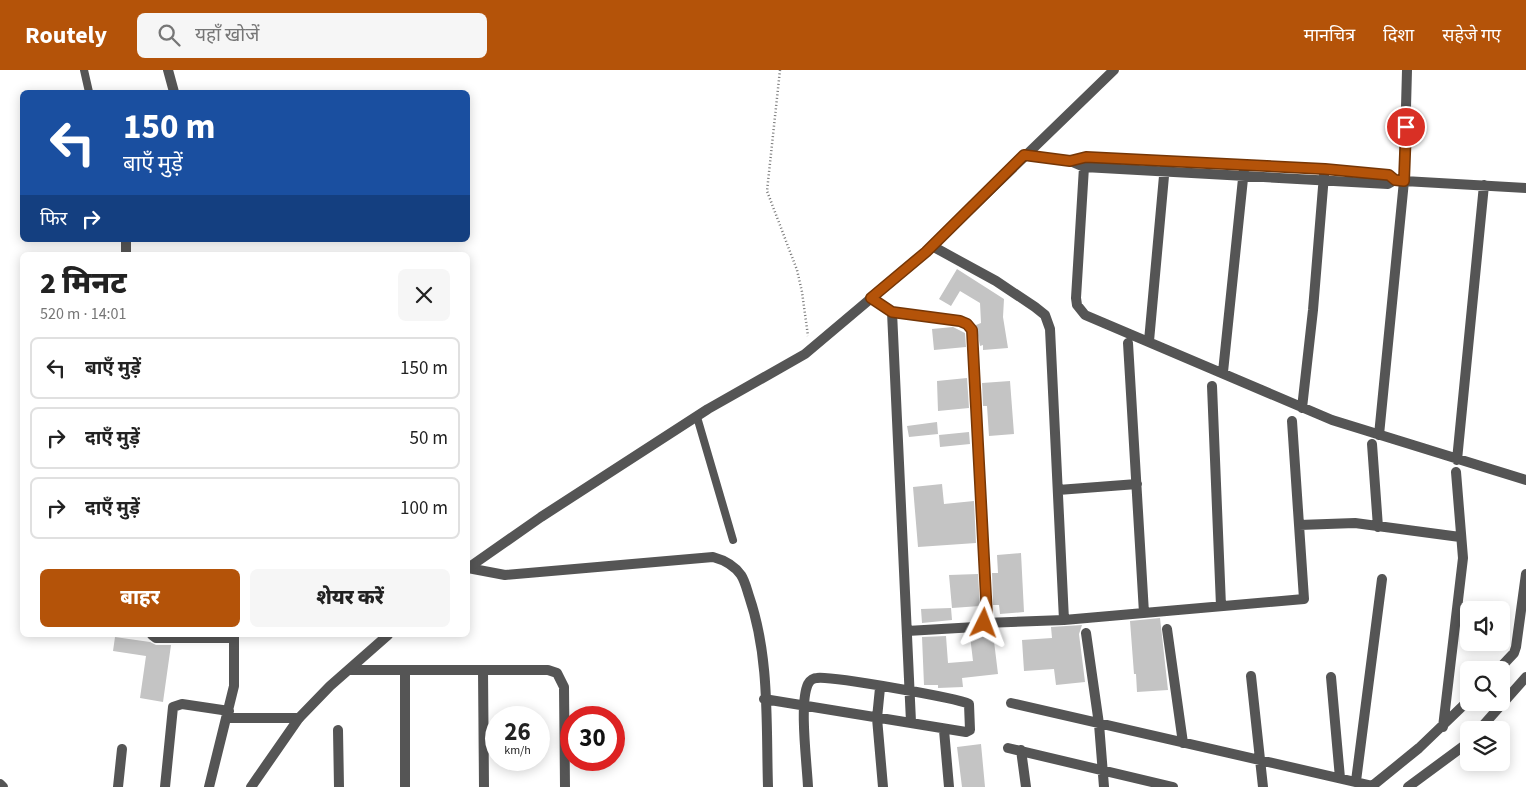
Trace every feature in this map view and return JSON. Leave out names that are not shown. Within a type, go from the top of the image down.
[{"type":"street","points":[[168,70],[173,90]]},
{"type":"street","points":[[470,567],[541,517],[697,417],[810,350],[932,246],[1114,70]]},
{"type":"street","points":[[1379,435],[1407,70]]},
{"type":"street","points":[[1024,155],[1070,161],[1084,167],[1165,165]]},
{"type":"street","points":[[1070,161],[1086,157],[1165,165],[1324,174],[1388,184],[1400,180],[1526,188]]},
{"type":"street","points":[[1149,341],[1165,165]]},
{"type":"street","points":[[1084,167],[1077,305],[1085,314],[1302,408],[1379,435],[1526,480]]},
{"type":"street","points":[[1222,372],[1244,170]]},
{"type":"street","points":[[1302,408],[1324,174]]},
{"type":"street","points":[[1457,460],[1484,186]]},
{"type":"street","points":[[932,246],[996,281],[1045,315],[1050,329],[1064,620]]},
{"type":"street","points":[[871,298],[892,312],[960,321],[967,324],[972,330],[987,616],[984,623]]},
{"type":"street","points":[[892,312],[911,722]]},
{"type":"street","points":[[1128,343],[1144,613]]},
{"type":"street","points":[[1212,386],[1222,606]]},
{"type":"street","points":[[907,632],[976,628],[984,623],[1064,620],[1304,600],[1292,421]]},
{"type":"street","points":[[1372,444],[1378,528]]},
{"type":"street","points":[[1443,727],[1463,558],[1456,472]]},
{"type":"street","points":[[1058,490],[1137,484]]},
{"type":"street","points":[[1299,525],[1355,523],[1378,528],[1460,537]]},
{"type":"street","points":[[470,568],[505,575],[703,558],[722,559],[733,566],[743,577],[755,614],[764,654],[768,787]]},
{"type":"street","points":[[1506,661],[1514,653],[1516,646],[1526,574]]},
{"type":"street","points":[[1356,781],[1382,579]]},
{"type":"street","points":[[1167,629],[1183,743]]},
{"type":"street","points":[[1086,633],[1099,724],[1104,787]]},
{"type":"street","points":[[155,637],[168,637]]},
{"type":"street","points":[[209,787],[229,714],[234,686],[234,637]]},
{"type":"street","points":[[251,787],[299,718],[348,670],[386,637]]},
{"type":"street","points":[[348,670],[548,670],[557,673],[562,679],[564,687],[566,787]]},
{"type":"street","points":[[405,670],[405,787]]},
{"type":"street","points":[[483,670],[484,787]]},
{"type":"street","points":[[1251,676],[1263,787]]},
{"type":"street","points":[[1331,677],[1340,778]]},
{"type":"street","points":[[1487,721],[1526,677]]},
{"type":"street","points":[[764,699],[804,707],[911,722],[944,730],[968,732],[968,704],[911,692],[818,678],[811,680],[808,685],[804,707],[808,787]]},
{"type":"street","points":[[880,688],[877,718],[883,787]]},
{"type":"street","points":[[1011,703],[1372,786],[1443,727],[1460,709]]},
{"type":"street","points":[[166,787],[173,707],[182,704],[229,714],[299,718]]},
{"type":"street","points":[[338,730],[339,787]]},
{"type":"street","points":[[944,730],[949,787]]},
{"type":"street","points":[[1008,748],[1173,787]]},
{"type":"street","points":[[118,787],[122,749]]},
{"type":"street","points":[[1408,787],[1460,749]]},
{"type":"street","points":[[1022,750],[1026,787]]},
{"type":"street","points":[[0,784],[3,787]]},
{"type":"lane","points":[[84,70],[88,90]]},
{"type":"lane","points":[[697,417],[733,540]]},
{"type":"path","points":[[780,70],[766,177],[767,191],[802,292],[810,350]]},
{"type":"building","points":[[957,269],[1004,299],[1003,317],[1008,348],[983,350],[983,345],[980,346],[976,325],[981,323],[980,303],[960,291],[951,306],[939,299]]},
{"type":"building","points":[[953,327],[965,333],[966,347],[934,350],[932,329]]},
{"type":"building","points":[[967,378],[969,408],[938,411],[937,381]]},
{"type":"building","points":[[1010,381],[1014,434],[989,436],[987,406],[983,406],[982,383]]},
{"type":"building","points":[[937,422],[938,434],[909,437],[907,426]]},
{"type":"building","points":[[969,432],[970,444],[940,447],[939,435]]},
{"type":"building","points":[[942,484],[944,504],[974,501],[976,543],[918,547],[913,487]]},
{"type":"building","points":[[1021,553],[1024,612],[1000,614],[999,605],[993,605],[992,573],[998,573],[997,555]]},
{"type":"building","points":[[978,574],[980,606],[952,608],[949,575]]},
{"type":"building","points":[[951,608],[952,620],[922,623],[921,609]]},
{"type":"building","points":[[1160,618],[1168,690],[1137,692],[1130,621]]},
{"type":"building","points":[[1082,625],[1079,634],[1085,682],[1056,685],[1054,669],[1024,671],[1022,640],[1052,638],[1051,627]]},
{"type":"building","points":[[993,633],[998,674],[962,678],[963,687],[938,688],[938,685],[924,685],[922,637],[946,636],[948,663],[973,661],[970,636]]},
{"type":"building","points":[[115,637],[150,642],[156,645],[171,645],[163,702],[140,698],[146,656],[113,651]]},
{"type":"building","points":[[981,744],[985,787],[962,787],[957,747]]},
{"type":"route","points":[[984,623],[987,616],[972,330],[967,324],[960,321],[892,312],[871,298],[926,252],[1024,155],[1070,161],[1086,157],[1325,169],[1389,175],[1395,180],[1404,181],[1406,127]]}]
